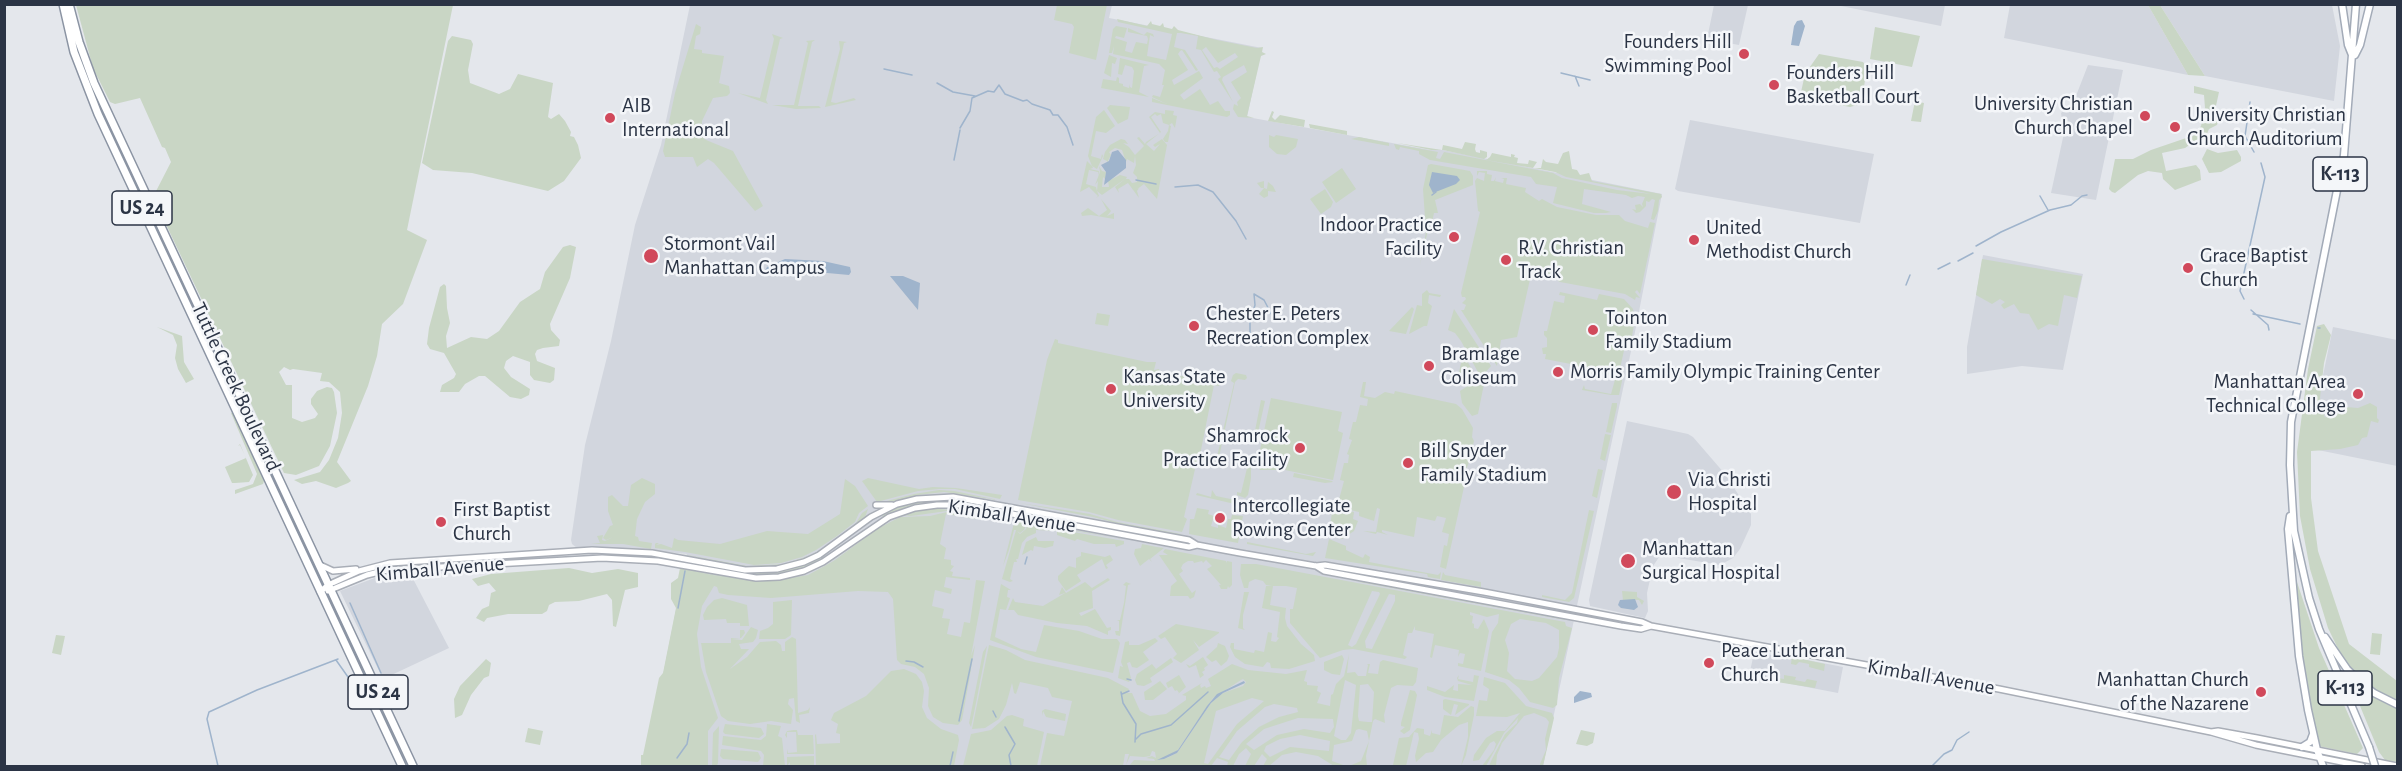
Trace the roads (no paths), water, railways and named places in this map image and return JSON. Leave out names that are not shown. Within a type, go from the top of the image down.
[{"type":"highway","name":"Tuttle Creek Boulevard","points":[[63,4],[74,52],[98,114],[402,766]]},
{"type":"highway","name":"Tuttle Creek Boulevard","points":[[69,4],[79,42],[94,83],[413,766]]},
{"type":"main road","points":[[2342,4],[2348,45],[2353,58]]},
{"type":"main road","name":"K-113","points":[[2356,4],[2344,155],[2292,422],[2291,506],[2300,561],[2319,629],[2369,747],[2374,766]]},
{"type":"main road","points":[[2353,58],[2360,45],[2370,4]]},
{"type":"main road","name":"Kimball Avenue","points":[[320,592],[370,567],[409,560],[608,550],[652,553],[755,570],[777,569],[795,565],[827,551],[871,517],[897,504],[928,497],[963,498],[1189,540],[1197,545],[1316,566],[1325,564],[1484,592],[1641,622],[1651,626],[1994,688],[2211,732],[2397,766]]},
{"type":"main road","points":[[876,505],[897,504]]},
{"type":"main road","name":"Kimball Avenue","points":[[330,587],[367,575],[400,568],[557,560],[646,559],[764,579],[804,571],[824,562],[889,517],[908,510],[937,505],[964,506],[1189,547],[1197,545]]},
{"type":"main road","points":[[2291,506],[2288,530],[2302,678],[2313,734],[2323,766]]},
{"type":"main road","points":[[646,559],[649,556],[701,560]]},
{"type":"main road","points":[[318,562],[327,570],[333,571],[370,567]]},
{"type":"main road","points":[[2319,629],[2347,669],[2359,681],[2374,693],[2397,705]]},
{"type":"main road","name":"Kimball Avenue","points":[[2211,732],[2219,736],[2362,766]]},
{"type":"main road","points":[[2302,747],[2310,742],[2313,734]]},
{"type":"water","points":[[1802,20],[1805,26],[1799,46],[1791,45],[1794,26],[1797,21]]},
{"type":"water","points":[[1118,150],[1126,160],[1126,168],[1104,185],[1106,172],[1101,165],[1109,161],[1112,152]]},
{"type":"water","points":[[1432,172],[1457,176],[1460,180],[1456,184],[1433,193],[1429,185]]},
{"type":"water","points":[[785,259],[823,261],[850,267],[851,272],[849,275],[795,270],[773,272],[767,276],[763,274],[767,267]]},
{"type":"water","points":[[890,276],[903,276],[920,283],[918,310]]},
{"type":"water","points":[[1635,599],[1638,607],[1634,610],[1621,608],[1618,605],[1620,600]]},
{"type":"water","points":[[1244,681],[1245,683],[1223,693],[1211,703],[1177,753],[1157,760],[1178,750],[1217,694]]},
{"type":"water","points":[[1580,691],[1591,693],[1592,697],[1574,703],[1574,697]]},
{"type":"waterway","points":[[884,69],[912,75]]},
{"type":"waterway","points":[[1561,73],[1590,80]]},
{"type":"waterway","points":[[1575,76],[1579,86]]},
{"type":"waterway","points":[[937,83],[953,92],[975,96]]},
{"type":"waterway","points":[[960,128],[970,111],[972,98],[988,91],[994,92],[999,85],[1005,94],[1023,101],[1027,100],[1050,110],[1053,115],[1058,115],[1067,127],[1073,145]]},
{"type":"waterway","points":[[2250,102],[2245,136],[2254,152]]},
{"type":"waterway","points":[[954,160],[960,130]]},
{"type":"waterway","points":[[2244,299],[2240,291],[2265,177],[2261,163]]},
{"type":"waterway","points":[[1136,180],[1156,184]]},
{"type":"waterway","points":[[1175,187],[1198,185],[1213,192],[1236,221],[1246,239]]},
{"type":"waterway","points":[[1432,195],[1436,192]]},
{"type":"waterway","points":[[1976,246],[2050,210],[2071,205],[2082,196],[2087,195]]},
{"type":"waterway","points":[[2040,196],[2048,210]]},
{"type":"waterway","points":[[1958,261],[1973,253]]},
{"type":"waterway","points":[[1938,269],[1950,263]]},
{"type":"waterway","points":[[1906,285],[1910,275]]},
{"type":"waterway","points":[[1261,346],[1253,344],[1250,337],[1250,322],[1255,305],[1254,294],[1264,300],[1275,321]]},
{"type":"waterway","points":[[2251,310],[2268,325],[2269,330]]},
{"type":"waterway","points":[[2253,314],[2300,324]]},
{"type":"waterway","points":[[1025,564],[1027,557]]},
{"type":"waterway","points":[[678,608],[685,571]]},
{"type":"waterway","points":[[350,603],[381,673]]},
{"type":"waterway","points":[[218,766],[207,719],[209,712],[257,690],[338,659]]},
{"type":"waterway","points":[[959,721],[972,659]]},
{"type":"waterway","points":[[336,660],[348,677],[355,682]]},
{"type":"waterway","points":[[906,661],[923,667]]},
{"type":"waterway","points":[[1127,679],[1131,680]]},
{"type":"waterway","points":[[1122,694],[1129,691]]},
{"type":"waterway","points":[[1121,692],[1123,703],[1136,724],[1135,742]]},
{"type":"waterway","points":[[1136,739],[1141,734],[1171,725],[1208,692]]},
{"type":"waterway","points":[[993,711],[996,717]]},
{"type":"waterway","points":[[1005,727],[1015,744],[1009,755],[1011,766]]},
{"type":"waterway","points":[[1932,766],[1944,754],[1952,750],[1957,740],[1969,732]]},
{"type":"waterway","points":[[677,758],[687,744],[689,733]]},
{"type":"waterway","points":[[950,766],[953,752]]},
{"type":"place","name":"Founders Hill Swimming Pool","points":[[1744,54]]},
{"type":"place","name":"Founders Hill Basketball Court","points":[[1774,85]]},
{"type":"place","name":"University Christian Church Chapel","points":[[2145,116]]},
{"type":"place","name":"AIB International","points":[[610,118]]},
{"type":"place","name":"University Christian Church Auditorium","points":[[2175,127]]},
{"type":"place","name":"Indoor Practice Facility","points":[[1454,237]]},
{"type":"place","name":"United Methodist Church","points":[[1694,240]]},
{"type":"place","name":"Stormont Vail Manhattan Campus","points":[[651,256]]},
{"type":"place","name":"R.V. Christian Track","points":[[1506,260]]},
{"type":"place","name":"Grace Baptist Church","points":[[2188,268]]},
{"type":"place","name":"Chester E. Peters Recreation Complex","points":[[1194,326]]},
{"type":"place","name":"Tointon Family Stadium","points":[[1593,330]]},
{"type":"place","name":"Bramlage Coliseum","points":[[1429,366]]},
{"type":"place","name":"Morris Family Olympic Training Center","points":[[1558,372]]},
{"type":"place","name":"Kansas State University","points":[[1111,389]]},
{"type":"place","name":"Manhattan Area Technical College","points":[[2358,394]]},
{"type":"place","name":"Shamrock Practice Facility","points":[[1300,448]]},
{"type":"place","name":"Bill Snyder Family Stadium","points":[[1408,463]]},
{"type":"place","name":"Via Christi Hospital","points":[[1674,492]]},
{"type":"place","name":"Intercollegiate Rowing Center","points":[[1220,518]]},
{"type":"place","name":"First Baptist Church","points":[[441,522]]},
{"type":"place","name":"Manhattan Surgical Hospital","points":[[1628,561]]},
{"type":"place","name":"Peace Lutheran Church","points":[[1709,663]]},
{"type":"place","name":"Manhattan Church of the Nazarene","points":[[2261,692]]}]
